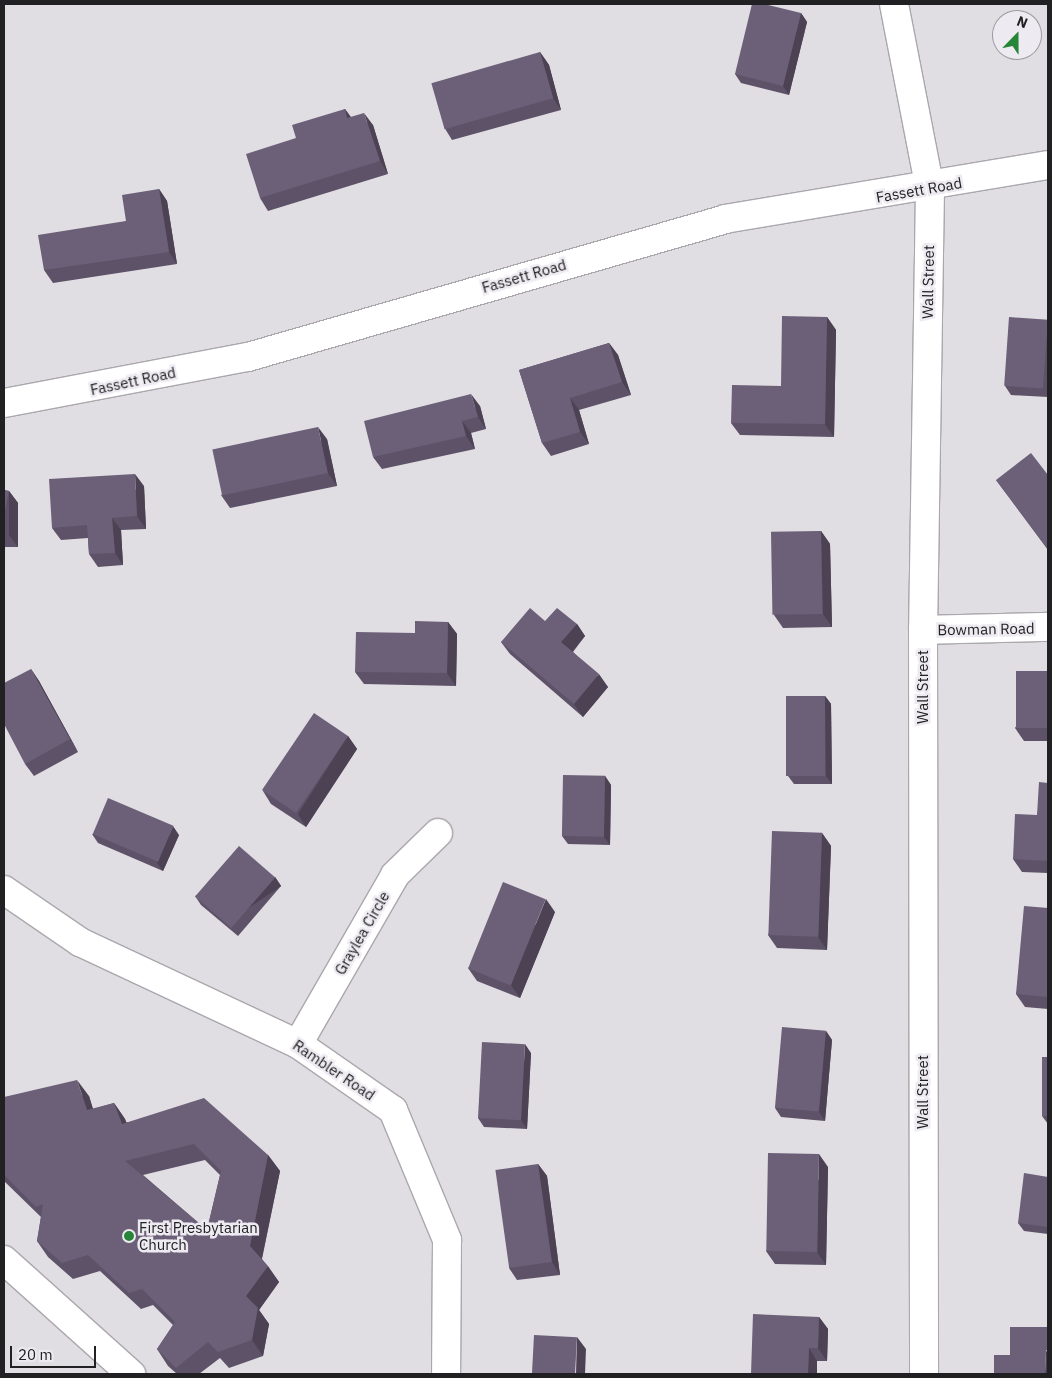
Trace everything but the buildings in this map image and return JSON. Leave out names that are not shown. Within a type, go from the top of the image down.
[{"type":"street","name":"Wall Street","points":[[894,4],[930,189],[923,630],[924,1374]]},
{"type":"street","name":"Fassett Road","points":[[4,403],[248,357],[726,220],[930,189],[1048,165]]},
{"type":"street","name":"Bowman Road","points":[[923,630],[1048,627]]},
{"type":"street","name":"Graylea Circle","points":[[298,1044],[395,875],[438,833]]},
{"type":"street","name":"Rambler Road","points":[[4,890],[80,942],[298,1044],[393,1110],[447,1240],[446,1374]]},
{"type":"street","points":[[4,1260],[131,1374]]},
{"type":"place","name":"First Presbytarian Church","points":[[129,1236]]}]
